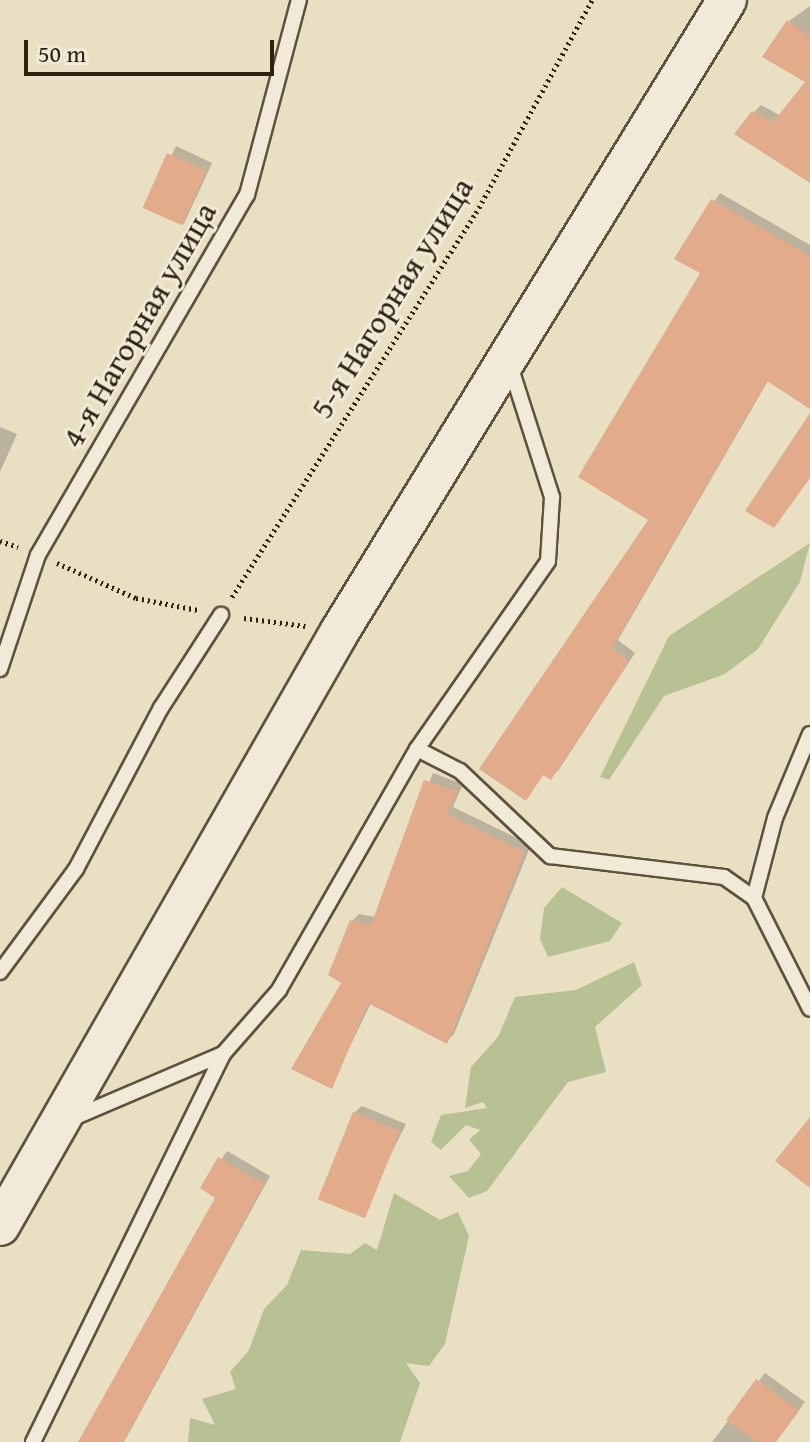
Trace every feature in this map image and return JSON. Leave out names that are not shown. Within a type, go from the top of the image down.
[{"type":"main road","points":[[0,1226],[53,1127],[340,631],[727,0]]},
{"type":"lane","name":"4-я Нагорная улица","points":[[0,669],[38,555],[247,195],[299,0]]},
{"type":"lane","points":[[33,1442],[223,1054],[279,990],[417,749],[548,561],[552,497],[508,360]]},
{"type":"lane","points":[[0,972],[76,869],[161,708],[221,615]]},
{"type":"lane","points":[[754,898],[775,818],[810,734]]},
{"type":"lane","points":[[417,749],[460,771],[550,856],[724,877],[754,898],[810,1009]]},
{"type":"lane","points":[[53,1127],[223,1054]]},
{"type":"path","name":"5-я Нагорная улица","points":[[221,615],[476,213],[592,0]]},
{"type":"path","points":[[38,555],[136,598],[221,615],[340,631]]},
{"type":"green space","points":[[810,543],[800,582],[758,649],[725,674],[664,696],[609,780],[600,777],[669,636]]},
{"type":"green space","points":[[562,887],[622,923],[610,941],[548,957],[540,939],[544,908]]},
{"type":"green space","points":[[634,962],[642,985],[595,1027],[606,1072],[568,1082],[487,1191],[469,1198],[449,1176],[468,1171],[481,1154],[469,1140],[480,1130],[466,1125],[441,1150],[431,1142],[441,1115],[487,1108],[483,1102],[465,1108],[471,1067],[498,1037],[515,997],[576,990]]},
{"type":"green space","points":[[394,1193],[440,1220],[458,1212],[469,1236],[445,1344],[429,1366],[406,1363],[420,1383],[400,1442],[188,1442],[190,1418],[215,1425],[202,1399],[236,1389],[230,1372],[249,1350],[264,1309],[287,1285],[301,1250],[350,1254],[365,1243],[377,1250]]},
{"type":"building","points":[[787,20],[810,37],[810,183],[734,134],[752,111],[773,122],[805,82],[762,57]]},
{"type":"building","points":[[167,153],[206,170],[182,225],[143,208]]},
{"type":"building","points":[[711,199],[810,256],[810,409],[767,381],[612,648],[629,661],[551,780],[543,775],[526,801],[479,769],[648,520],[578,477],[700,273],[674,259]]},
{"type":"building","points":[[810,413],[810,478],[774,528],[745,511]]},
{"type":"building","points":[[424,780],[457,791],[447,814],[525,852],[447,1044],[368,1003],[332,1089],[291,1069],[341,983],[328,975],[350,920],[371,925]]},
{"type":"building","points":[[353,1112],[400,1131],[365,1218],[318,1199]]},
{"type":"building","points":[[810,1117],[810,1188],[775,1161]]},
{"type":"building","points":[[218,1157],[264,1184],[123,1442],[78,1442],[215,1198],[200,1188]]},
{"type":"building","points":[[756,1379],[799,1411],[776,1442],[756,1442],[726,1420]]}]
